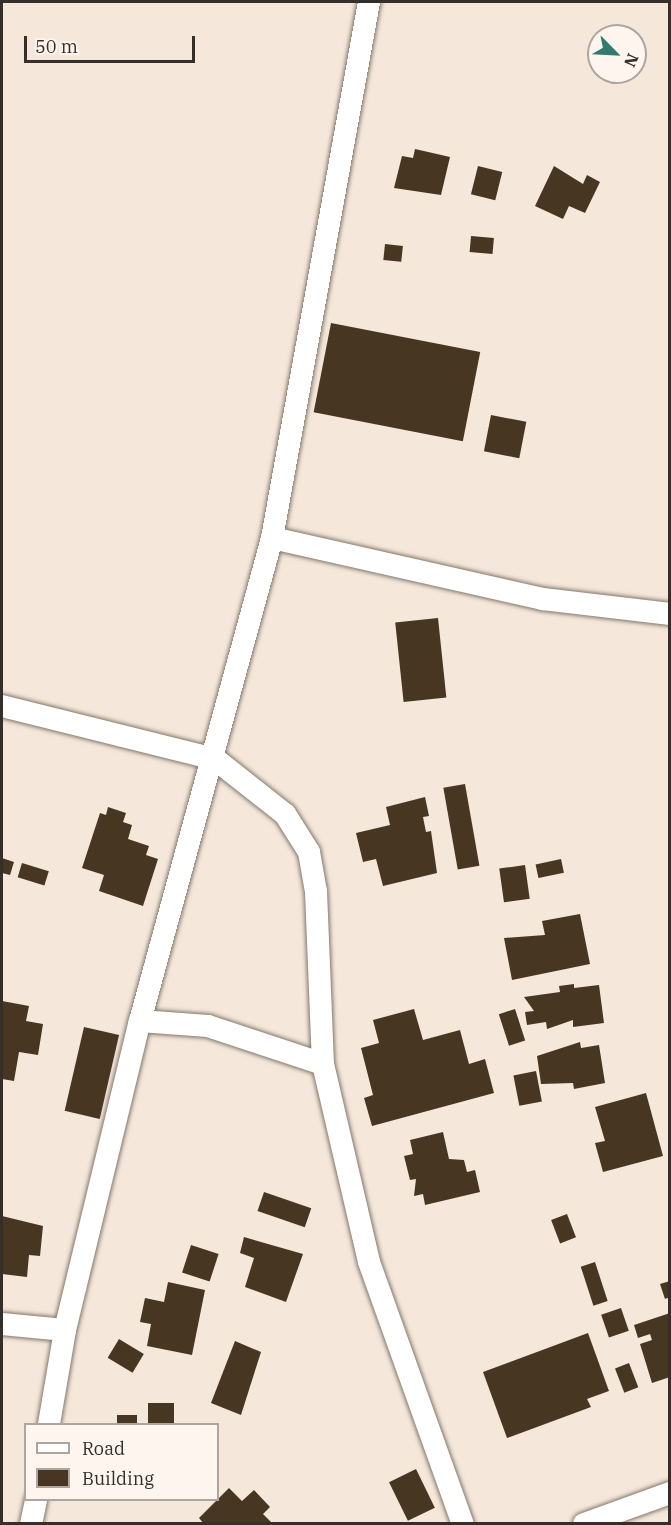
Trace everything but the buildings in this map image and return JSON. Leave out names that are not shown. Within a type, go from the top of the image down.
[{"type":"street","points":[[49,1423],[65,1330],[140,1022],[215,759],[272,537],[369,2]]},
{"type":"street","points":[[272,537],[543,599],[669,614]]},
{"type":"street","points":[[2,706],[215,759],[285,814],[309,852],[316,891],[323,1064],[369,1262],[463,1524]]},
{"type":"street","points":[[140,1022],[208,1026],[323,1064]]},
{"type":"street","points":[[2,1324],[65,1330]]},
{"type":"street","points":[[585,1524],[669,1493]]},
{"type":"street","points":[[32,1524],[36,1501]]}]
